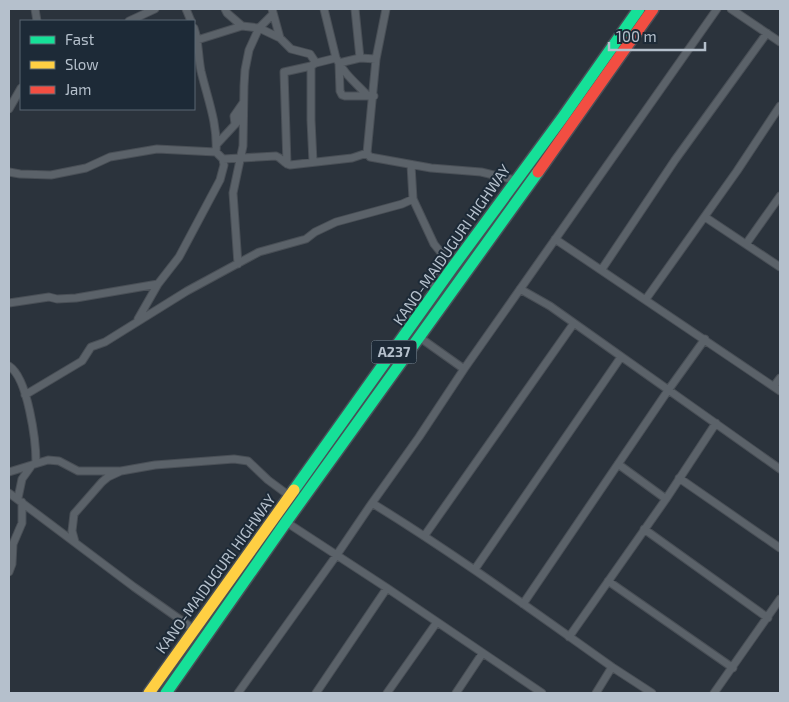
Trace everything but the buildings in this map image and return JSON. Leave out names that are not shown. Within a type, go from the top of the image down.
[{"type":"highway","name":"KANO-MAIDUGURI HIGHWAY","points":[[148,693],[291,497],[515,180],[563,117],[639,9]]},
{"type":"highway","name":"KANO-MAIDUGURI HIGHWAY","points":[[166,693],[653,9]]},
{"type":"street","points":[[131,20],[155,9]]},
{"type":"street","points":[[225,9],[242,26]]},
{"type":"street","points":[[324,9],[337,60],[341,94],[345,96],[371,96]]},
{"type":"street","points":[[355,9],[360,58]]},
{"type":"street","points":[[366,153],[376,59],[386,9]]},
{"type":"street","points":[[238,693],[336,556],[555,238],[717,9]]},
{"type":"street","points":[[731,9],[780,42]]},
{"type":"street","points":[[238,264],[233,193],[243,146],[244,78],[249,50],[259,28],[272,11]]},
{"type":"street","points":[[272,11],[280,38]]},
{"type":"street","points":[[136,322],[158,284],[179,257],[220,180],[224,165],[223,159],[216,148],[212,114],[196,41],[242,26],[259,28],[280,38],[294,51],[310,54],[313,65],[311,120],[313,162]]},
{"type":"street","points":[[602,269],[675,160],[767,33]]},
{"type":"street","points":[[287,164],[284,72],[337,60],[376,59]]},
{"type":"street","points":[[337,60],[350,78],[371,96]]},
{"type":"street","points":[[9,109],[20,90]]},
{"type":"street","points":[[216,148],[241,118],[243,103]]},
{"type":"street","points":[[646,299],[705,217],[780,106]]},
{"type":"street","points":[[9,172],[51,175],[86,168],[110,157],[157,149],[216,148]]},
{"type":"street","points":[[366,153],[370,157],[411,165],[481,172],[515,180]]},
{"type":"street","points":[[223,159],[276,156],[287,164],[352,158],[366,153]]},
{"type":"street","points":[[411,165],[413,199],[434,244],[443,255],[442,260],[431,276],[430,283],[435,293]]},
{"type":"street","points":[[746,244],[780,196]]},
{"type":"street","points":[[25,395],[82,361],[91,347],[105,342],[187,291],[266,249],[306,239],[315,232],[336,222],[402,204],[413,199]]},
{"type":"street","points":[[705,217],[780,267]]},
{"type":"street","points":[[555,238],[777,389],[780,378]]},
{"type":"street","points":[[9,303],[50,297],[57,299],[76,298],[158,284]]},
{"type":"street","points":[[520,289],[550,306],[621,357],[669,388],[780,469]]},
{"type":"street","points":[[425,535],[574,323]]},
{"type":"street","points":[[419,337],[464,369]]},
{"type":"street","points":[[523,604],[669,388],[705,339]]},
{"type":"street","points":[[475,570],[621,357]]},
{"type":"street","points":[[9,366],[14,369],[21,382],[36,446],[34,464],[22,479],[20,500],[22,523],[13,544],[12,564],[9,572]]},
{"type":"street","points":[[569,637],[666,499],[716,423]]},
{"type":"street","points":[[9,472],[48,460],[59,461],[78,471],[120,471],[155,465],[234,459],[248,461],[268,480],[291,497]]},
{"type":"street","points":[[618,464],[666,499]]},
{"type":"street","points":[[75,542],[72,531],[74,514],[102,482],[120,471]]},
{"type":"street","points":[[679,478],[780,548]]},
{"type":"street","points":[[9,493],[195,630]]},
{"type":"street","points":[[372,502],[425,535],[612,667],[652,693]]},
{"type":"street","points":[[286,522],[437,622],[531,690],[542,693]]},
{"type":"street","points":[[644,529],[768,618]]},
{"type":"street","points":[[608,582],[733,668]]},
{"type":"street","points":[[316,693],[387,588]]},
{"type":"street","points":[[714,693],[780,599]]},
{"type":"street","points":[[387,693],[437,622]]},
{"type":"street","points":[[456,693],[482,654]]},
{"type":"street","points":[[596,693],[612,667]]},
{"type":"traffic: fast","points":[[294,490],[639,9]]},
{"type":"traffic: fast","points":[[166,693],[286,522],[538,172]]},
{"type":"traffic: slow","points":[[149,693],[294,490]]},
{"type":"traffic: jam","points":[[538,172],[653,9]]}]
